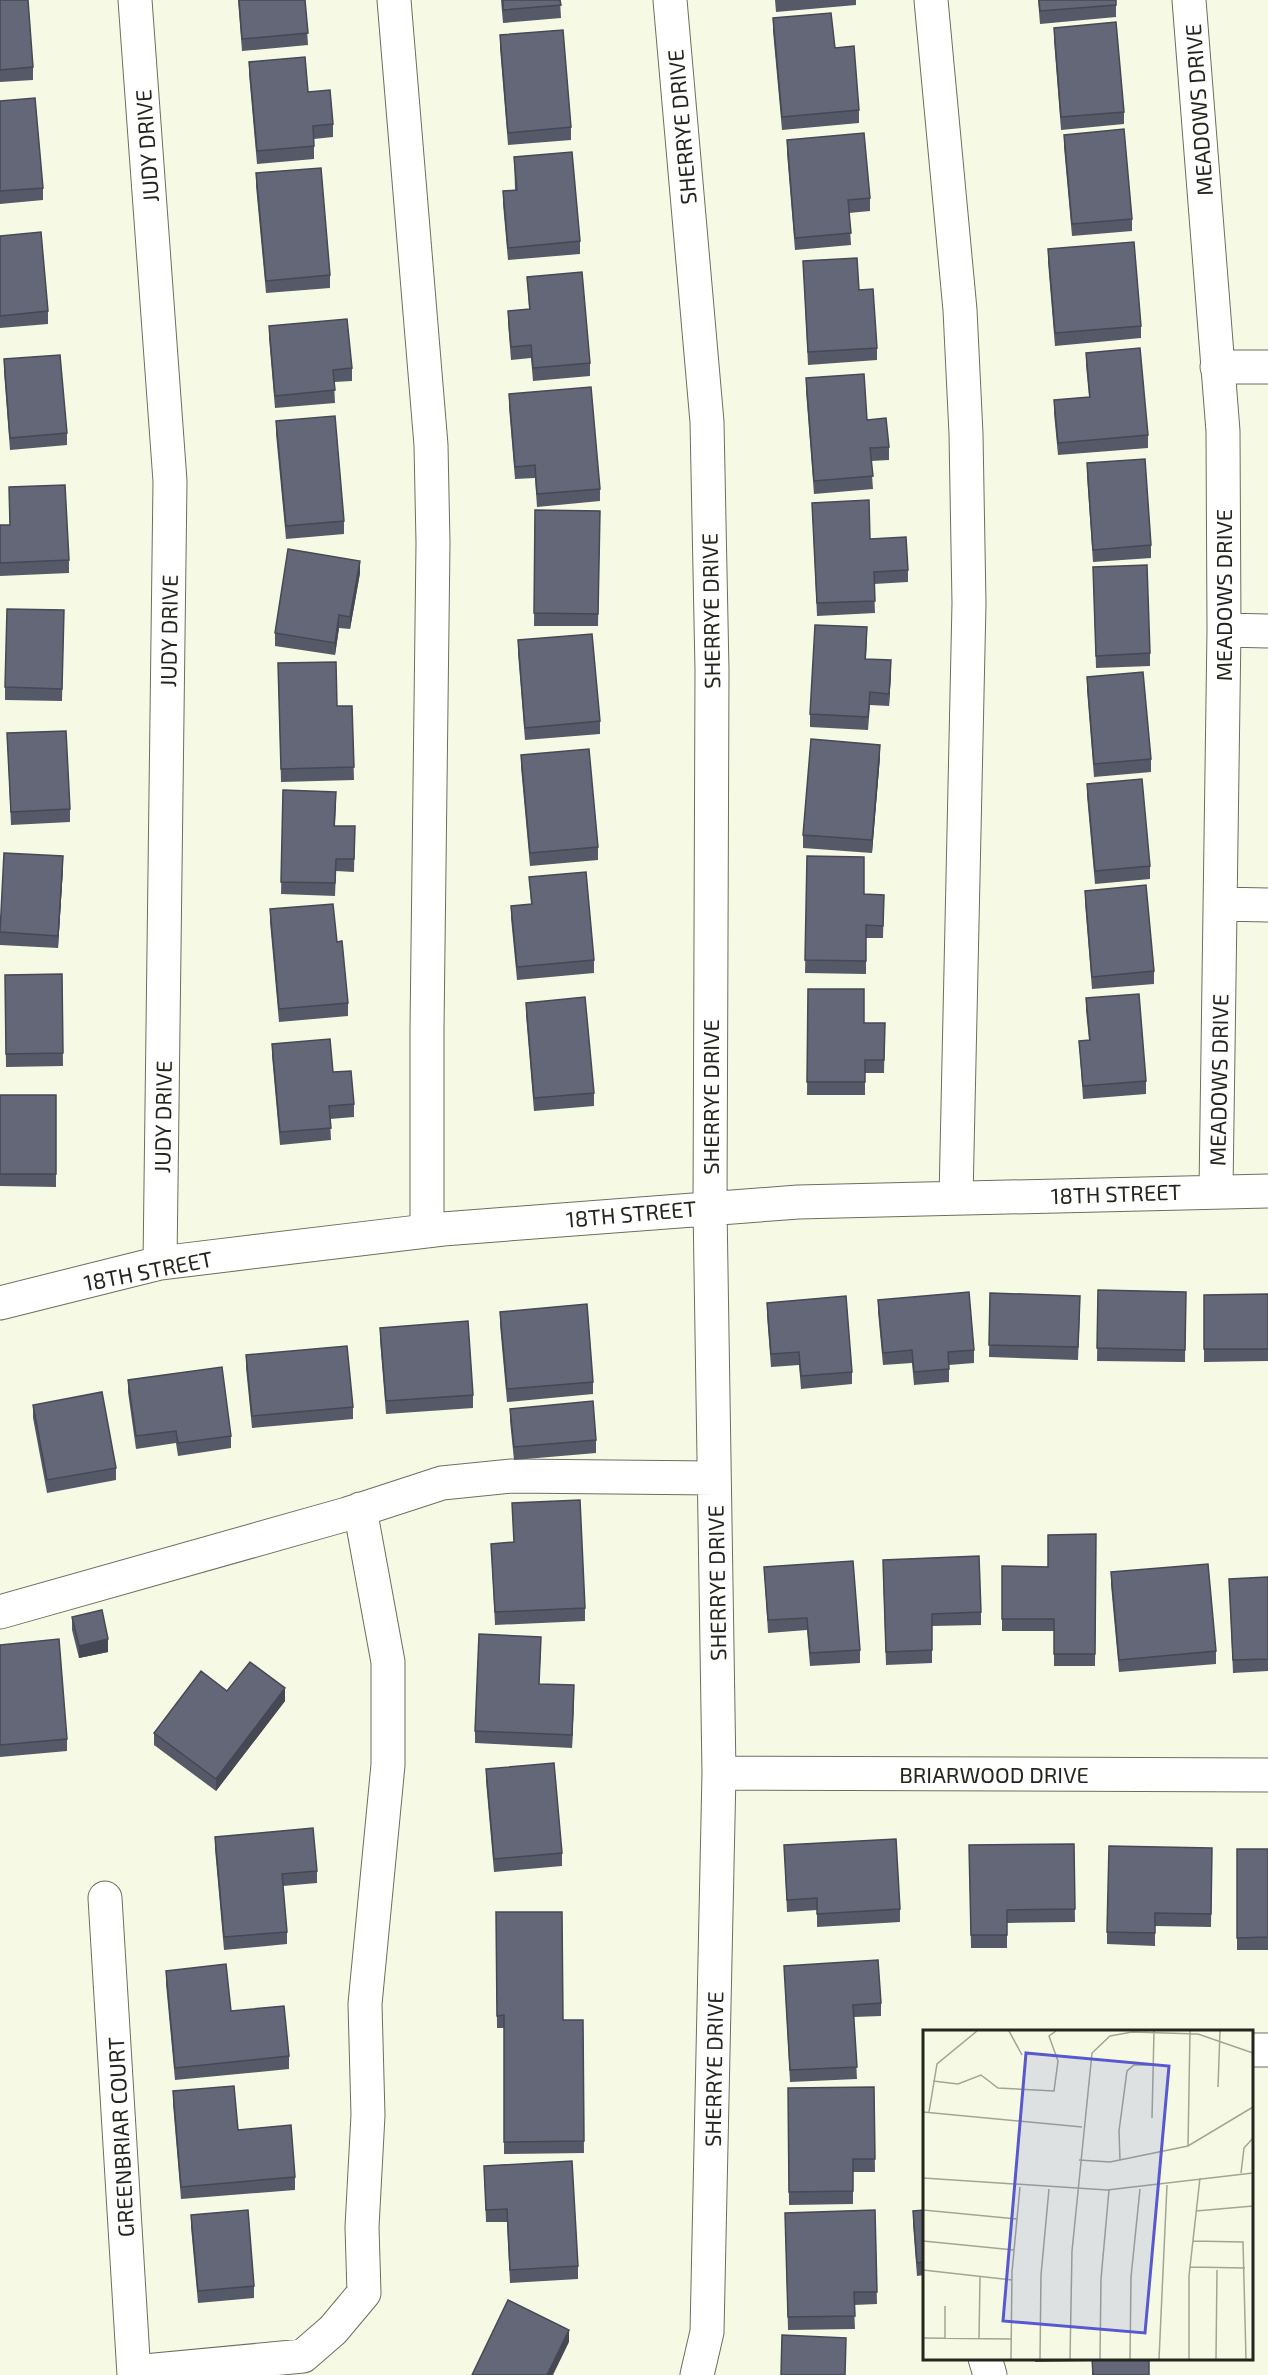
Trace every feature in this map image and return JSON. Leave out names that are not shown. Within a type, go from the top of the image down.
[{"type":"street","name":"JUDY DRIVE","points":[[135,0],[170,481],[160,1263]]},
{"type":"street","points":[[394,0],[431,445],[433,555],[426,1029],[427,1231]]},
{"type":"street","name":"SHERRYE DRIVE","points":[[670,0],[707,422],[712,670],[710,1207],[719,1773],[707,2332],[697,2375]]},
{"type":"street","points":[[931,0],[957,276],[966,434],[969,603],[956,1197]]},
{"type":"street","name":"MEADOWS DRIVE","points":[[1190,0],[1223,431],[1224,630],[1216,1190]]},
{"type":"street","points":[[1217,367],[1268,367]]},
{"type":"street","points":[[1224,630],[1268,631]]},
{"type":"street","points":[[1220,904],[1268,905]]},
{"type":"street","name":"18TH STREET","points":[[0,1303],[160,1263],[427,1231],[710,1207],[956,1197],[1216,1190],[1268,1191]]},
{"type":"street","points":[[0,1612],[360,1509],[442,1483],[512,1476],[714,1478]]},
{"type":"street","points":[[134,2374],[303,2356],[333,2330],[364,2293],[362,2227],[368,2115],[365,2004],[388,1765],[388,1662],[360,1509]]},
{"type":"street","name":"BRIARWOOD DRIVE","points":[[719,1773],[1268,1775]]},
{"type":"street","name":"GREENBRIAR COURT","points":[[105,1898],[134,2374]]},
{"type":"street","points":[[986,2360],[990,2375]]},
{"type":"building","points":[[0,0],[28,0],[33,67],[0,70]]},
{"type":"building","points":[[239,0],[305,0],[308,33],[242,39]]},
{"type":"building","points":[[503,0],[560,0],[561,5],[503,10]]},
{"type":"building","points":[[1039,0],[1116,0],[1116,5],[1040,11]]},
{"type":"building","points":[[831,13],[835,48],[854,46],[859,110],[782,117],[773,18]]},
{"type":"building","points":[[1116,22],[1124,112],[1061,117],[1054,28]]},
{"type":"building","points":[[563,30],[571,127],[508,133],[500,35]]},
{"type":"building","points":[[305,57],[308,92],[330,90],[333,124],[313,126],[314,146],[257,151],[249,62]]},
{"type":"building","points":[[35,98],[43,188],[0,191],[0,101]]},
{"type":"building","points":[[1124,129],[1132,219],[1072,224],[1064,135]]},
{"type":"building","points":[[864,133],[870,198],[848,200],[851,233],[795,238],[787,140]]},
{"type":"building","points":[[572,152],[580,241],[508,248],[503,191],[517,190],[514,157]]},
{"type":"building","points":[[321,168],[330,275],[266,281],[256,173]]},
{"type":"building","points":[[41,232],[48,311],[0,316],[0,236]]},
{"type":"building","points":[[1134,242],[1141,326],[1055,333],[1048,249]]},
{"type":"building","points":[[857,258],[859,290],[873,289],[877,348],[808,352],[803,261]]},
{"type":"building","points":[[582,272],[590,363],[533,368],[531,345],[511,347],[508,311],[530,309],[527,277]]},
{"type":"building","points":[[347,319],[352,368],[333,370],[335,390],[275,396],[269,326]]},
{"type":"building","points":[[1140,348],[1148,435],[1058,443],[1054,400],[1090,397],[1086,353]]},
{"type":"building","points":[[60,355],[67,433],[10,438],[4,359]]},
{"type":"building","points":[[864,374],[867,420],[886,418],[889,447],[870,448],[873,476],[814,481],[806,378]]},
{"type":"building","points":[[591,387],[600,489],[537,494],[535,465],[515,467],[509,394]]},
{"type":"building","points":[[335,416],[344,521],[286,526],[276,421]]},
{"type":"building","points":[[1145,459],[1151,545],[1093,550],[1087,463]]},
{"type":"building","points":[[65,485],[69,560],[0,563],[0,525],[10,525],[9,487]]},
{"type":"building","points":[[869,500],[870,539],[906,537],[908,570],[874,572],[875,601],[817,603],[812,503]]},
{"type":"building","points":[[535,510],[600,511],[598,614],[534,613]]},
{"type":"building","points":[[288,549],[360,561],[350,617],[339,615],[335,643],[275,633]]},
{"type":"building","points":[[1147,565],[1150,653],[1096,656],[1093,567]]},
{"type":"building","points":[[7,609],[64,610],[62,689],[5,687]]},
{"type":"building","points":[[815,625],[867,627],[865,659],[891,660],[889,694],[870,692],[868,717],[810,714]]},
{"type":"building","points":[[592,634],[600,721],[525,728],[518,640]]},
{"type":"building","points":[[336,662],[337,706],[352,706],[354,767],[281,769],[278,663]]},
{"type":"building","points":[[1143,672],[1151,759],[1094,764],[1087,677]]},
{"type":"building","points":[[66,731],[70,809],[11,812],[7,733]]},
{"type":"building","points":[[811,739],[880,745],[872,840],[803,835]]},
{"type":"building","points":[[589,749],[598,847],[530,853],[521,755]]},
{"type":"building","points":[[1142,779],[1150,866],[1095,871],[1087,784]]},
{"type":"building","points":[[283,790],[336,792],[334,826],[355,826],[354,859],[336,859],[335,883],[281,882]]},
{"type":"building","points":[[4,853],[63,856],[58,936],[0,932]]},
{"type":"building","points":[[807,856],[864,857],[864,894],[884,895],[883,926],[866,925],[866,961],[805,960]]},
{"type":"building","points":[[586,872],[594,960],[517,967],[511,906],[532,904],[529,877]]},
{"type":"building","points":[[1146,885],[1154,971],[1092,977],[1085,891]]},
{"type":"building","points":[[333,904],[337,942],[342,941],[348,1003],[279,1009],[270,909]]},
{"type":"building","points":[[62,974],[63,1053],[6,1054],[5,975]]},
{"type":"building","points":[[808,989],[864,989],[864,1023],[885,1023],[884,1060],[865,1060],[865,1082],[807,1082]]},
{"type":"building","points":[[1139,994],[1146,1081],[1083,1086],[1079,1041],[1090,1040],[1086,998]]},
{"type":"building","points":[[585,997],[594,1093],[534,1098],[526,1003]]},
{"type":"building","points":[[330,1039],[333,1072],[351,1071],[354,1104],[329,1106],[331,1128],[280,1132],[272,1044]]},
{"type":"building","points":[[0,1095],[56,1095],[56,1174],[0,1174]]},
{"type":"building","points":[[1098,1290],[1186,1292],[1185,1350],[1097,1348]]},
{"type":"building","points":[[969,1292],[974,1350],[948,1352],[949,1369],[914,1372],[912,1350],[883,1353],[878,1300]]},
{"type":"building","points":[[990,1293],[1080,1296],[1078,1347],[989,1345]]},
{"type":"building","points":[[1268,1294],[1268,1349],[1204,1349],[1204,1295]]},
{"type":"building","points":[[846,1296],[852,1372],[801,1376],[799,1352],[771,1354],[767,1303]]},
{"type":"building","points":[[587,1304],[593,1382],[507,1389],[500,1312]]},
{"type":"building","points":[[468,1321],[473,1395],[386,1401],[380,1328]]},
{"type":"building","points":[[347,1346],[353,1407],[252,1416],[246,1355]]},
{"type":"building","points":[[222,1367],[231,1436],[178,1443],[176,1431],[136,1436],[128,1380]]},
{"type":"building","points":[[102,1392],[116,1468],[47,1480],[33,1405]]},
{"type":"building","points":[[593,1401],[596,1440],[514,1447],[510,1409]]},
{"type":"building","points":[[580,1500],[585,1608],[495,1612],[491,1544],[514,1542],[512,1503]]},
{"type":"building","points":[[1096,1534],[1095,1654],[1054,1654],[1054,1619],[1002,1619],[1002,1566],[1048,1567],[1048,1535]]},
{"type":"building","points":[[979,1556],[981,1612],[932,1614],[932,1650],[886,1652],[883,1560]]},
{"type":"building","points":[[853,1561],[860,1650],[810,1653],[807,1618],[768,1620],[764,1567]]},
{"type":"building","points":[[1208,1564],[1216,1651],[1119,1660],[1111,1572]]},
{"type":"building","points":[[1268,1577],[1268,1659],[1233,1660],[1229,1579]]},
{"type":"building","points":[[102,1610],[108,1639],[79,1646],[72,1617]]},
{"type":"building","points":[[479,1634],[541,1637],[539,1684],[574,1685],[572,1735],[475,1731]]},
{"type":"building","points":[[59,1639],[67,1739],[0,1745],[0,1645]]},
{"type":"building","points":[[250,1662],[285,1688],[216,1779],[154,1733],[201,1671],[227,1691]]},
{"type":"building","points":[[554,1763],[562,1853],[494,1859],[486,1769]]},
{"type":"building","points":[[313,1828],[317,1871],[282,1874],[287,1932],[224,1937],[215,1837]]},
{"type":"building","points":[[896,1839],[900,1909],[817,1914],[817,1898],[787,1900],[784,1845]]},
{"type":"building","points":[[1074,1844],[1075,1909],[1007,1910],[1007,1935],[971,1935],[969,1845]]},
{"type":"building","points":[[1109,1846],[1212,1848],[1211,1914],[1155,1913],[1155,1933],[1107,1932]]},
{"type":"building","points":[[1237,1849],[1268,1849],[1268,1937],[1237,1938]]},
{"type":"building","points":[[496,1912],[562,1912],[563,2020],[583,2020],[584,2141],[504,2142],[504,2015],[497,2016]]},
{"type":"building","points":[[878,1960],[881,2003],[853,2005],[857,2067],[790,2070],[784,1966]]},
{"type":"building","points":[[226,1964],[231,2011],[284,2006],[289,2056],[175,2068],[166,1971]]},
{"type":"building","points":[[234,2086],[238,2130],[291,2125],[295,2177],[181,2187],[173,2091]]},
{"type":"building","points":[[874,2087],[875,2159],[853,2159],[853,2191],[789,2192],[788,2088]]},
{"type":"building","points":[[572,2161],[578,2266],[510,2270],[507,2209],[486,2210],[484,2166]]},
{"type":"building","points":[[248,2210],[254,2286],[198,2291],[191,2215]]},
{"type":"building","points":[[875,2210],[877,2292],[854,2292],[855,2316],[788,2317],[785,2213]]},
{"type":"building","points":[[923,2210],[923,2262],[917,2263],[913,2211]]},
{"type":"building","points":[[508,2300],[569,2330],[547,2375],[472,2375]]},
{"type":"building","points":[[782,2335],[846,2338],[845,2375],[781,2375]]},
{"type":"building","points":[[1092,2360],[1149,2360],[1149,2375],[1093,2375]]}]
